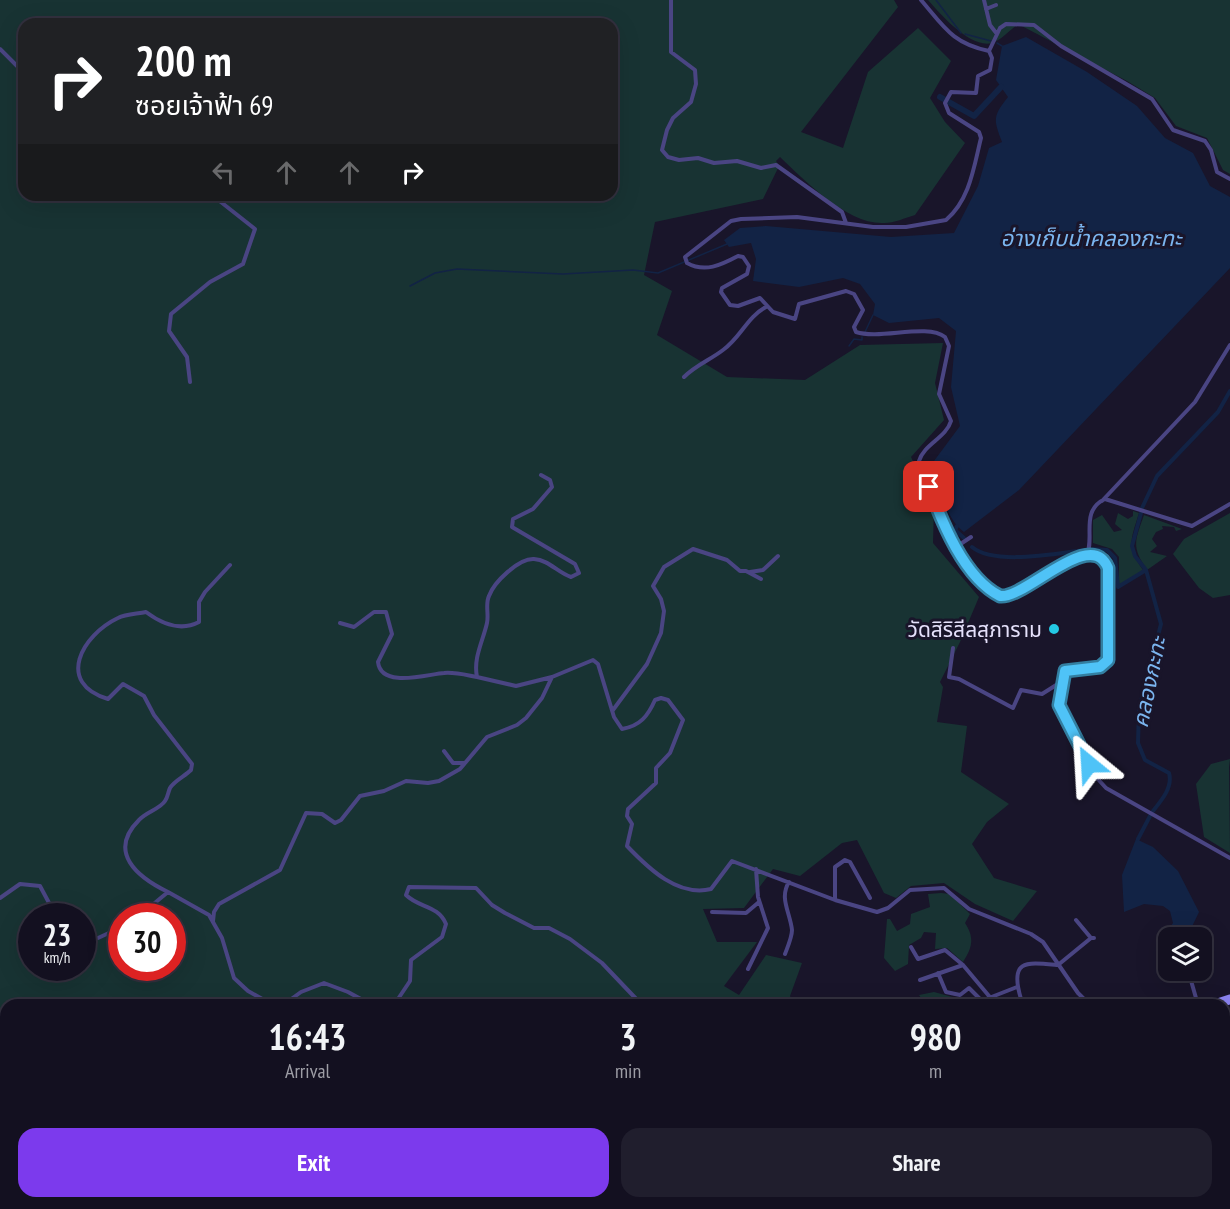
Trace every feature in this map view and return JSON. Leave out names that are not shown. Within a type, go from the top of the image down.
[{"type":"street","points":[[671,0],[671,52],[693,68],[696,79],[691,102],[674,118],[667,130],[662,150],[668,158],[679,160],[698,158],[714,163],[737,161],[761,168],[776,165],[842,212],[846,223]]},
{"type":"street","points":[[921,0],[956,40],[969,47],[989,51]]},
{"type":"street","points":[[984,0],[990,25],[997,34]]},
{"type":"street","points":[[986,9],[996,5]]},
{"type":"street","points":[[1230,179],[1217,172],[1211,150],[1205,141],[1173,130],[1152,99],[1061,46],[1034,25],[1006,24],[997,34],[989,51],[992,65],[990,70],[978,76],[976,93],[951,92],[945,103],[948,113],[979,132],[981,138],[969,185],[952,216],[946,220],[906,227],[873,227],[781,216],[741,219],[724,226],[685,257],[690,265],[709,268],[743,257],[748,270],[744,277],[722,288],[725,301],[735,306],[760,298],[766,307],[785,318],[795,319],[799,304],[846,291],[854,294],[863,310],[854,327],[856,332],[865,335],[939,333],[948,342],[939,394],[951,421],[946,430],[921,453],[919,461],[945,528],[956,547],[990,589],[1006,597],[1060,564],[1086,556],[1098,555],[1104,558],[1108,568],[1108,660],[1100,667],[1065,671],[1061,682],[1059,705],[1101,783],[1230,858]]},
{"type":"street","points":[[0,50],[18,67]]},
{"type":"street","points":[[190,382],[188,357],[169,331],[171,314],[210,282],[243,264],[255,229],[220,201]]},
{"type":"street","points":[[684,377],[692,367],[723,350],[746,328],[752,315],[766,307]]},
{"type":"street","points":[[1086,556],[1089,550],[1090,519],[1102,501],[1195,402],[1230,345]]},
{"type":"street","points":[[477,677],[479,645],[487,622],[487,602],[497,583],[522,562],[532,559],[546,562],[565,575],[576,576],[579,573],[575,564],[512,527],[513,519],[533,509],[552,487],[550,480],[541,475]]},
{"type":"street","points":[[1102,501],[1110,500],[1192,526],[1230,504]]},
{"type":"street","points":[[956,547],[971,537]]},
{"type":"street","points":[[613,710],[647,664],[661,633],[664,611],[661,599],[653,586],[664,567],[693,549],[727,560],[741,571],[762,570],[778,556]]},
{"type":"street","points":[[230,565],[205,592],[199,602],[198,622],[183,628],[168,625],[146,612],[119,617],[86,642],[79,657],[77,673],[88,689],[96,695],[108,699],[123,684],[144,696],[154,715],[192,764],[191,771],[171,786],[165,802],[140,818],[126,841],[125,854],[131,866],[150,883],[209,915],[222,938],[234,978],[262,999]]},
{"type":"street","points":[[746,571],[761,579]]},
{"type":"street","points":[[340,623],[354,627],[374,612],[386,612],[392,634],[378,662],[378,667],[386,675],[401,678],[455,673],[516,686],[552,677],[593,660],[597,664],[619,727],[632,727],[645,718],[655,700],[661,698],[668,700],[683,720],[670,753],[656,768],[656,783],[628,809],[627,816],[632,824],[627,846],[669,882],[687,890],[711,889],[732,861],[835,900],[877,912],[888,908],[910,890],[944,888],[969,909],[1031,934],[1043,942],[1078,993],[1085,999]]},
{"type":"street","points":[[953,648],[949,677],[959,679],[1013,708],[1021,690],[1042,694],[1061,682]]},
{"type":"street","points":[[213,921],[214,912],[219,904],[280,870],[306,813],[321,814],[335,823],[341,820],[360,795],[384,791],[406,781],[428,783],[439,781],[466,763],[487,737],[509,729],[526,718],[542,698],[552,677]]},
{"type":"street","points":[[444,751],[453,763],[466,763]]},
{"type":"street","points":[[835,900],[835,867],[845,860],[850,861],[859,873],[870,898]]},
{"type":"street","points":[[748,969],[768,928],[759,902],[756,869]]},
{"type":"street","points":[[785,954],[792,931],[784,901],[784,889],[789,882]]},
{"type":"street","points":[[0,898],[20,884],[40,886],[49,903]]},
{"type":"street","points":[[398,999],[410,981],[411,960],[442,937],[446,924],[435,910],[410,899],[406,895],[409,887],[476,888],[492,905],[505,913],[534,928],[549,928],[570,939],[602,963],[636,999]]},
{"type":"street","points":[[154,903],[168,892]]},
{"type":"street","points":[[712,912],[746,913],[759,902]]},
{"type":"street","points":[[1021,999],[1017,987],[1017,972],[1027,962],[1058,965],[1093,938],[1077,920]]},
{"type":"street","points":[[911,947],[916,958],[945,950],[963,965],[989,996]]},
{"type":"street","points":[[920,980],[963,965]]},
{"type":"street","points":[[938,973],[946,992],[960,995],[969,988],[980,999]]},
{"type":"street","points":[[1191,981],[1196,999]]},
{"type":"street","points":[[291,999],[301,992],[324,983],[361,999]]},
{"type":"street","points":[[985,999],[1017,987]]},
{"type":"street","points":[[254,999],[257,996]]},
{"type":"green space","points":[[0,0],[894,0],[898,7],[801,132],[843,148],[868,72],[918,28],[951,61],[930,98],[945,122],[965,143],[915,215],[884,223],[870,222],[856,217],[828,199],[780,157],[776,161],[779,166],[763,199],[655,222],[644,275],[672,291],[657,335],[727,377],[805,380],[860,345],[943,343],[935,383],[944,420],[911,457],[934,506],[933,543],[979,597],[940,682],[943,687],[937,722],[967,726],[961,772],[1009,804],[987,822],[972,844],[994,878],[1037,891],[1013,921],[975,904],[944,883],[911,886],[896,898],[884,893],[857,840],[842,843],[800,876],[773,869],[744,908],[703,909],[717,942],[757,942],[724,986],[739,995],[766,955],[802,963],[790,996],[791,999],[0,999]]},
{"type":"green space","points":[[928,0],[1230,0],[1230,174],[1223,170],[1207,138],[1176,126],[1155,98],[1127,81],[1018,24],[995,42],[975,41],[957,29]]},
{"type":"green space","points":[[1133,511],[1139,513],[1132,536],[1132,549],[1143,570],[1119,586],[1119,557],[1112,549],[1093,543],[1093,520],[1102,515],[1114,532],[1122,530],[1115,524],[1118,513],[1128,519],[1133,516]]},
{"type":"green space","points":[[1230,513],[1230,595],[1213,598],[1199,588],[1173,554],[1184,539]]},
{"type":"green space","points":[[1144,515],[1182,529],[1176,531],[1174,527],[1162,526],[1163,529],[1156,532],[1152,539],[1157,546],[1150,552],[1167,556],[1147,570],[1136,543]]},
{"type":"green space","points":[[1230,759],[1230,853],[1204,837],[1196,784],[1211,764]]},
{"type":"green space","points":[[928,894],[950,894],[970,914],[965,923],[971,938],[966,957],[963,962],[947,948],[935,949],[936,933],[924,932],[921,938],[909,945],[908,964],[895,971],[884,958],[887,919],[890,919],[897,931],[910,924],[911,914],[930,907]]},
{"type":"green space","points":[[934,992],[960,999],[922,999],[919,995]]},
{"type":"water","name":"อ่างเก็บน้ำคลองกะทะ","points":[[1026,37],[1087,72],[1137,106],[1165,138],[1193,153],[1210,186],[1230,197],[1230,268],[1019,490],[964,532],[951,518],[947,509],[934,461],[960,426],[951,387],[956,331],[939,318],[889,323],[873,315],[875,304],[860,284],[843,278],[799,287],[753,281],[756,259],[751,243],[729,247],[724,240],[740,228],[766,226],[891,237],[954,233],[978,186],[989,148],[1002,142],[996,118],[999,109],[1008,97],[996,80],[1002,46]]},
{"type":"water","points":[[1136,839],[1153,847],[1178,871],[1199,912],[1192,927],[1170,927],[1173,923],[1170,911],[1163,906],[1144,904],[1124,912],[1122,875]]},
{"type":"waterway","points":[[936,0],[961,33]]},
{"type":"waterway","points":[[965,34],[991,41]]},
{"type":"waterway","points":[[997,43],[1002,46]]},
{"type":"waterway","points":[[940,97],[974,116],[1001,87]]},
{"type":"waterway","points":[[410,286],[435,273],[457,269],[563,274],[633,270],[658,273],[727,244]]},
{"type":"waterway","points":[[865,332],[873,315]]},
{"type":"waterway","points":[[849,346],[854,339],[862,340],[862,337]]},
{"type":"waterway","points":[[1142,508],[1157,476],[1218,412],[1230,391]]},
{"type":"waterway","name":"คลองกะทะ","points":[[1141,513],[1132,546],[1135,556],[1146,570],[1161,624],[1139,709],[1138,743],[1145,760],[1169,773],[1170,778],[1166,793],[1153,811]]},
{"type":"waterway","points":[[957,526],[955,530],[964,538]]},
{"type":"waterway","points":[[972,547],[982,553],[1011,557],[1086,550]]},
{"type":"waterway","name":"คลองกะทะ","points":[[1093,549],[1107,550],[1115,558],[1118,587],[1146,570]]},
{"type":"waterway","name":"คลองกะทะ","points":[[1138,839],[1150,816]]},
{"type":"place","name":"วัดสิริสีลสุภาราม","points":[[1054,629]]},
{"type":"route","points":[[929,487],[945,528],[956,547],[979,578],[995,594],[1006,597],[1012,595],[1068,561],[1098,555],[1104,558],[1108,568],[1108,660],[1104,666],[1065,671],[1061,682],[1059,705],[1089,764]]}]
